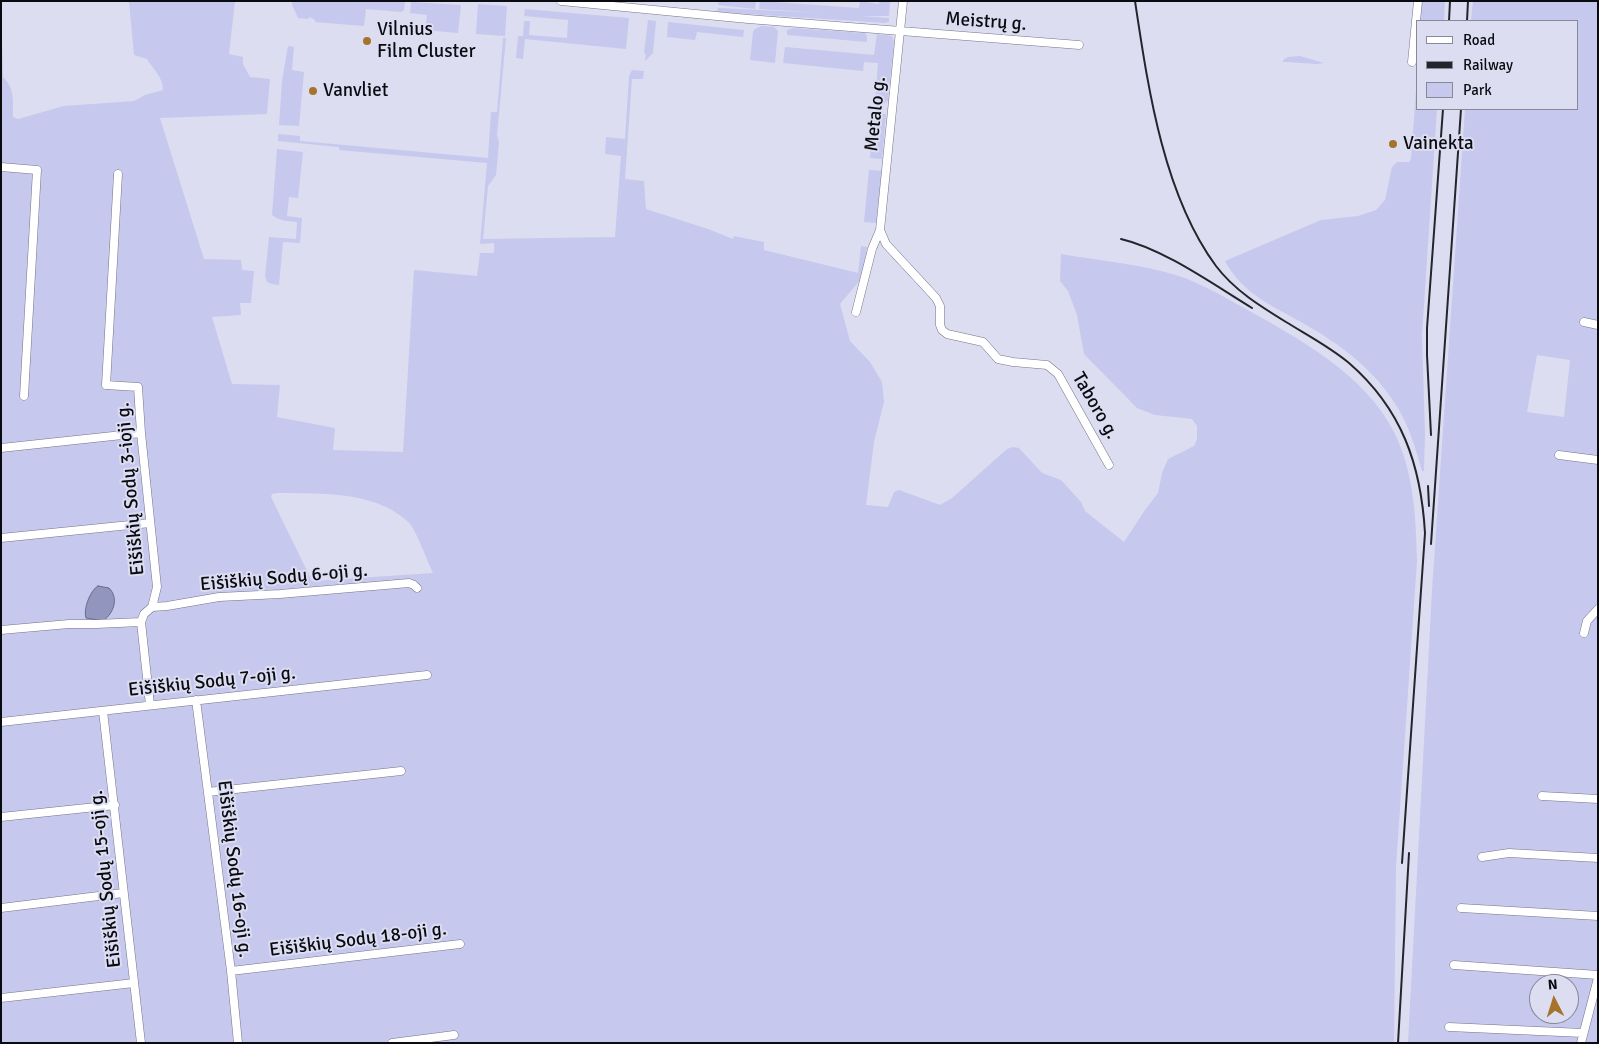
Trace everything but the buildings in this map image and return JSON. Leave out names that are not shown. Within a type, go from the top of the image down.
[{"type":"street","name":"Meistrų g.","points":[[561,1],[748,19],[1079,45]]},
{"type":"street","name":"Metalo g.","points":[[856,312],[872,249],[880,230],[903,1]]},
{"type":"street","points":[[1416,20],[1418,1]]},
{"type":"street","points":[[1412,62],[1416,21]]},
{"type":"street","points":[[1,167],[37,170],[24,396]]},
{"type":"street","name":"Eišiškių Sodų 3-ioji g.","points":[[118,174],[106,385],[138,387],[157,587],[152,607],[144,614],[141,622]]},
{"type":"street","name":"Taboro g.","points":[[880,230],[886,244],[936,298],[940,306],[940,326],[942,330],[947,334],[983,342],[998,359],[1047,365],[1058,374],[1110,465]]},
{"type":"street","points":[[1584,322],[1598,325]]},
{"type":"street","points":[[1,448],[141,433]]},
{"type":"street","points":[[1559,455],[1598,460]]},
{"type":"street","points":[[1,538],[150,523]]},
{"type":"street","name":"Eišiškių Sodų 6-oji g.","points":[[152,607],[157,608],[220,597],[409,583],[417,588]]},
{"type":"street","points":[[1584,633],[1587,621],[1598,609]]},
{"type":"street","points":[[1,630],[69,624],[141,622],[150,705]]},
{"type":"street","name":"Eišiškių Sodų 7-oji g.","points":[[1,722],[427,674]]},
{"type":"street","name":"Eišiškių Sodų 16-oji g.","points":[[196,700],[231,971],[238,1043]]},
{"type":"street","name":"Eišiškių Sodų 15-oji g.","points":[[103,711],[141,1043]]},
{"type":"street","points":[[208,792],[401,771]]},
{"type":"street","points":[[1542,796],[1598,799]]},
{"type":"street","points":[[1,817],[114,805]]},
{"type":"street","points":[[1482,857],[1509,853],[1598,858]]},
{"type":"street","points":[[1,908],[123,893]]},
{"type":"street","points":[[1461,908],[1598,916]]},
{"type":"street","name":"Eišiškių Sodų 18-oji g.","points":[[231,971],[460,944]]},
{"type":"street","points":[[1454,965],[1598,977],[1581,1043]]},
{"type":"street","points":[[1,998],[134,983]]},
{"type":"street","points":[[1449,1027],[1583,1033]]},
{"type":"street","points":[[392,1043],[454,1035]]},
{"type":"green space","points":[[1,1],[3,77],[10,86],[13,100],[13,117],[18,119],[64,106],[134,101],[145,95],[163,90],[160,77],[147,59],[134,55],[129,1],[235,1],[229,54],[243,57],[243,64],[250,77],[270,79],[267,114],[160,118],[204,259],[241,260],[242,270],[254,271],[251,303],[240,303],[241,315],[212,317],[232,384],[280,385],[277,417],[335,428],[333,450],[403,452],[414,270],[477,276],[480,253],[494,253],[494,243],[480,244],[487,163],[339,150],[339,147],[278,141],[278,134],[300,136],[300,141],[488,158],[491,112],[497,112],[503,38],[506,38],[497,135],[499,142],[496,175],[488,186],[483,239],[615,237],[621,156],[605,154],[606,137],[625,139],[629,76],[632,70],[644,71],[643,79],[632,79],[625,179],[644,181],[646,209],[733,239],[734,236],[764,242],[764,250],[858,273],[861,246],[867,247],[862,278],[840,304],[850,341],[870,362],[882,382],[884,402],[874,442],[866,505],[888,507],[894,492],[899,490],[940,505],[952,498],[1007,449],[1013,447],[1019,448],[1042,473],[1061,480],[1081,502],[1085,511],[1124,542],[1158,493],[1162,473],[1168,459],[1194,446],[1197,439],[1197,426],[1192,419],[1155,415],[1137,408],[1084,354],[1077,315],[1068,291],[1060,281],[1061,254],[1139,266],[1176,275],[1225,297],[1308,345],[1348,375],[1366,392],[1381,411],[1401,447],[1413,495],[1417,561],[1396,867],[1394,1043],[1,1043]],"holes":[[[272,494],[322,494],[364,499],[392,510],[406,520],[413,528],[433,573],[312,581],[271,497]]]},
{"type":"green space","points":[[292,1],[405,1],[404,10],[401,12],[366,9],[364,26],[315,22],[310,17],[308,19],[298,18]]},
{"type":"green space","points":[[719,1],[756,1],[755,9],[718,5]]},
{"type":"green space","points":[[760,1],[859,8],[860,1],[879,4],[879,1],[890,1],[889,16],[860,16],[889,18],[889,21],[886,23],[717,12],[718,8],[823,13],[759,9]]},
{"type":"green space","points":[[1422,1],[1445,1],[1444,20],[1420,20]]},
{"type":"green space","points":[[1473,1],[1598,1],[1598,1043],[1408,1043],[1432,590],[1465,110],[1579,110],[1579,20],[1471,20]],"holes":[[[1537,355],[1570,360],[1564,417],[1527,412]]]},
{"type":"green space","points":[[411,2],[461,5],[458,33],[425,30],[427,15],[410,13]]},
{"type":"green space","points":[[478,4],[507,6],[505,36],[476,34]]},
{"type":"green space","points":[[525,9],[629,18],[626,49],[525,39],[523,59],[516,58],[518,36],[523,36],[524,21],[530,21],[529,35],[567,38],[568,20],[524,16]]},
{"type":"green space","points":[[648,20],[656,21],[653,53],[645,61],[646,54],[644,53]]},
{"type":"green space","points":[[668,22],[744,30],[743,37],[697,32],[695,40],[667,37]]},
{"type":"green space","points":[[761,26],[774,27],[778,31],[775,63],[750,60],[753,32]]},
{"type":"green space","points":[[793,28],[865,33],[867,42],[787,35],[787,30]]},
{"type":"green space","points":[[877,34],[892,36],[894,42],[888,100],[884,104],[875,105],[878,63],[864,62],[863,71],[783,63],[785,47],[874,55]]},
{"type":"green space","points":[[288,46],[294,47],[292,70],[304,72],[299,126],[279,125],[282,81]]},
{"type":"green space","points":[[1300,56],[1324,63],[1283,62],[1288,57]]},
{"type":"green space","points":[[1416,90],[1416,110],[1437,110],[1422,335],[1425,434],[1424,471],[1422,471],[1410,432],[1403,417],[1390,396],[1368,370],[1330,339],[1248,290],[1225,261],[1321,220],[1358,216],[1376,210],[1385,200],[1392,167],[1397,162],[1409,162],[1411,159]]},
{"type":"green space","points":[[874,113],[886,114],[882,159],[870,158]]},
{"type":"green space","points":[[277,149],[303,152],[298,198],[289,197],[287,216],[302,218],[300,243],[283,242],[279,285],[267,282],[265,276],[269,237],[296,239],[297,222],[281,220],[272,215]]},
{"type":"green space","points":[[869,170],[882,171],[876,223],[864,222]]},
{"type":"shaded area","points":[[98,586],[109,588],[114,596],[112,610],[103,621],[86,618],[85,614],[90,596]]},
{"type":"railway","points":[[1135,1],[1152,104],[1160,139],[1183,206],[1198,237],[1216,266],[1239,290],[1334,352],[1349,363],[1367,381],[1383,399],[1395,419],[1413,461],[1419,484],[1425,533],[1402,863]]},
{"type":"railway","points":[[1449,20],[1450,1]]},
{"type":"railway","points":[[1467,20],[1468,1]]},
{"type":"railway","points":[[1431,435],[1427,328],[1443,110]]},
{"type":"railway","points":[[1431,544],[1461,110]]},
{"type":"railway","points":[[1121,239],[1171,259],[1252,308]]},
{"type":"railway","points":[[1428,486],[1429,506]]},
{"type":"railway","points":[[1398,1043],[1409,853]]},
{"type":"place","name":"Vilnius Film Cluster","points":[[367,41]]},
{"type":"place","name":"Vanvliet","points":[[313,91]]},
{"type":"place","name":"Vainekta","points":[[1393,144]]}]
